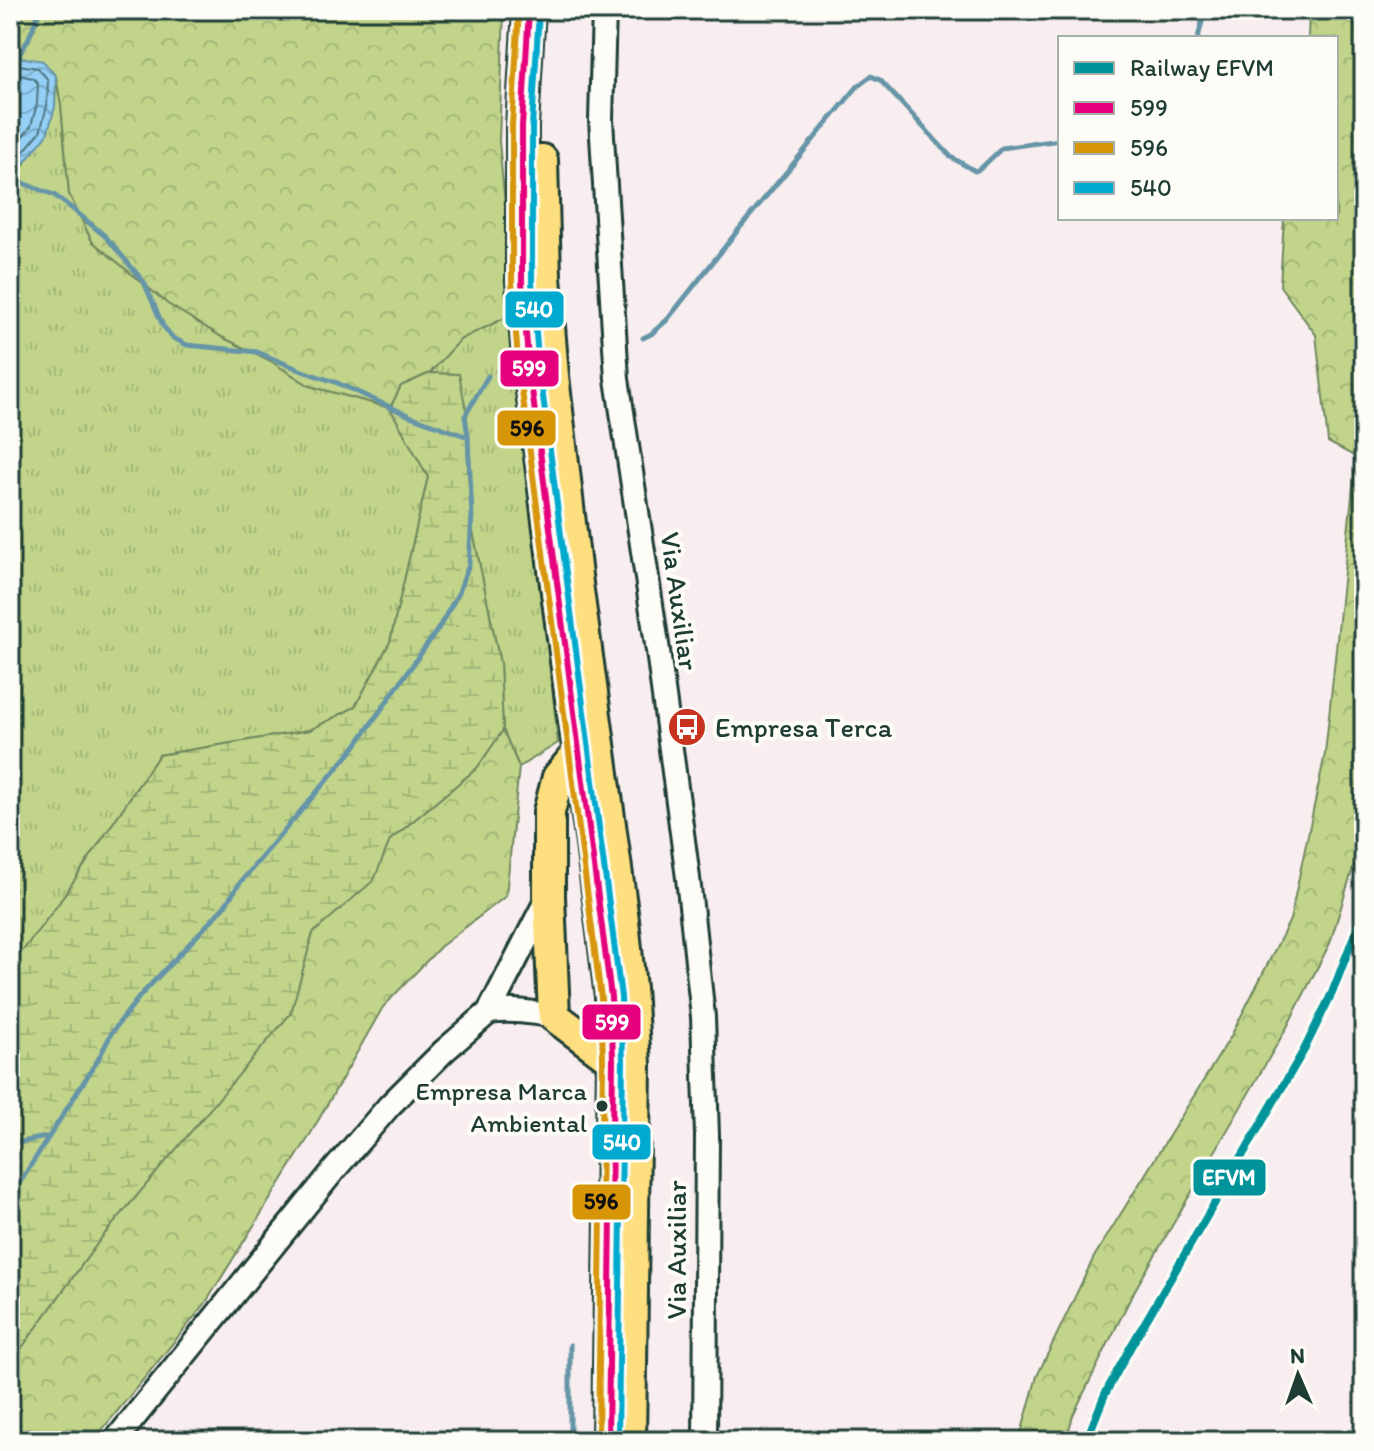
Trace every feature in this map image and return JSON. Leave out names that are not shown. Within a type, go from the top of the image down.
[{"type":"highway","points":[[529,10],[522,126],[522,282],[528,359],[611,997],[613,1060],[608,1441]]},
{"type":"highway","points":[[550,10],[542,138],[545,277],[553,376],[576,576],[623,920],[634,1048],[630,1441]]},
{"type":"highway","points":[[578,753],[558,777],[549,812],[554,1016],[613,1060]]},
{"type":"street","name":"Via Auxiliar","points":[[604,10],[601,120],[617,379],[658,651],[703,1017],[707,1135],[705,1441]]},
{"type":"street","points":[[115,1441],[389,1106],[444,1051],[489,1012],[549,896]]},
{"type":"street","points":[[489,1012],[526,1011],[554,1016]]},
{"type":"green space","points":[[10,10],[504,10],[499,141],[515,313],[461,339],[430,373],[401,386],[390,408],[310,386],[269,360],[222,337],[168,304],[92,241],[69,194],[56,76],[10,59]]},
{"type":"green space","points":[[1309,10],[1364,10],[1364,827],[1330,943],[1287,1027],[1132,1295],[1073,1415],[1066,1441],[1019,1441],[1037,1376],[1094,1257],[1231,1036],[1290,920],[1325,754],[1356,457],[1328,442],[1316,335],[1280,286],[1284,220],[1338,220],[1338,36],[1308,36]]},
{"type":"green space","points":[[56,76],[69,194],[92,241],[168,304],[222,337],[269,360],[310,386],[390,408],[428,477],[390,642],[355,707],[310,730],[159,755],[57,906],[10,967],[10,180],[24,165],[55,107]]},
{"type":"green space","points":[[515,313],[558,743],[519,767],[503,730],[500,663],[473,532],[468,475],[430,373],[461,339]]},
{"type":"green space","points":[[430,373],[459,374],[467,415],[473,532],[500,663],[503,730],[477,768],[390,840],[374,880],[313,933],[291,1013],[102,1237],[10,1364],[10,967],[57,906],[159,755],[310,730],[355,707],[390,642],[428,477],[390,408],[401,386]]},
{"type":"green space","points":[[503,730],[519,767],[506,896],[440,947],[383,1007],[307,1140],[205,1304],[93,1441],[10,1441],[10,1364],[102,1237],[290,1013],[313,933],[373,880],[390,840],[477,768]]},
{"type":"water","points":[[18,57],[43,61],[56,76],[55,107],[47,135],[10,180],[10,59]]},
{"type":"waterway","points":[[10,70],[28,40],[40,10]]},
{"type":"waterway","points":[[1198,36],[1205,10]]},
{"type":"waterway","points":[[643,338],[667,320],[858,86],[871,76],[880,80],[951,157],[975,171],[1002,148],[1058,140]]},
{"type":"waterway","points":[[10,178],[54,195],[106,237],[144,282],[163,326],[173,338],[187,345],[257,352],[468,437]]},
{"type":"waterway","points":[[10,1198],[99,1058],[112,1032],[140,996],[224,907],[239,884],[354,748],[438,629],[459,592],[469,564],[472,516],[465,416],[488,376]]},
{"type":"waterway","points":[[10,1144],[47,1137]]},
{"type":"waterway","points":[[570,1345],[570,1441]]},
{"type":"rail line","name":"EFVM","points":[[1086,1441],[1105,1394],[1130,1348],[1304,1050],[1332,993],[1364,910]]},
{"type":"transit line","name":"596","points":[[519,10],[512,126],[512,282],[518,360],[601,998],[603,1060],[598,1441]]},
{"type":"transit line","name":"599","points":[[529,10],[522,126],[522,282],[528,359],[611,997],[613,1060],[608,1441]]},
{"type":"transit line","name":"540","points":[[539,11],[532,126],[532,282],[538,358],[621,997],[623,1060],[618,1441]]},
{"type":"place","name":"Empresa Terca","points":[[687,727]]},
{"type":"place","name":"Empresa Marca Ambiental","points":[[602,1106]]}]
